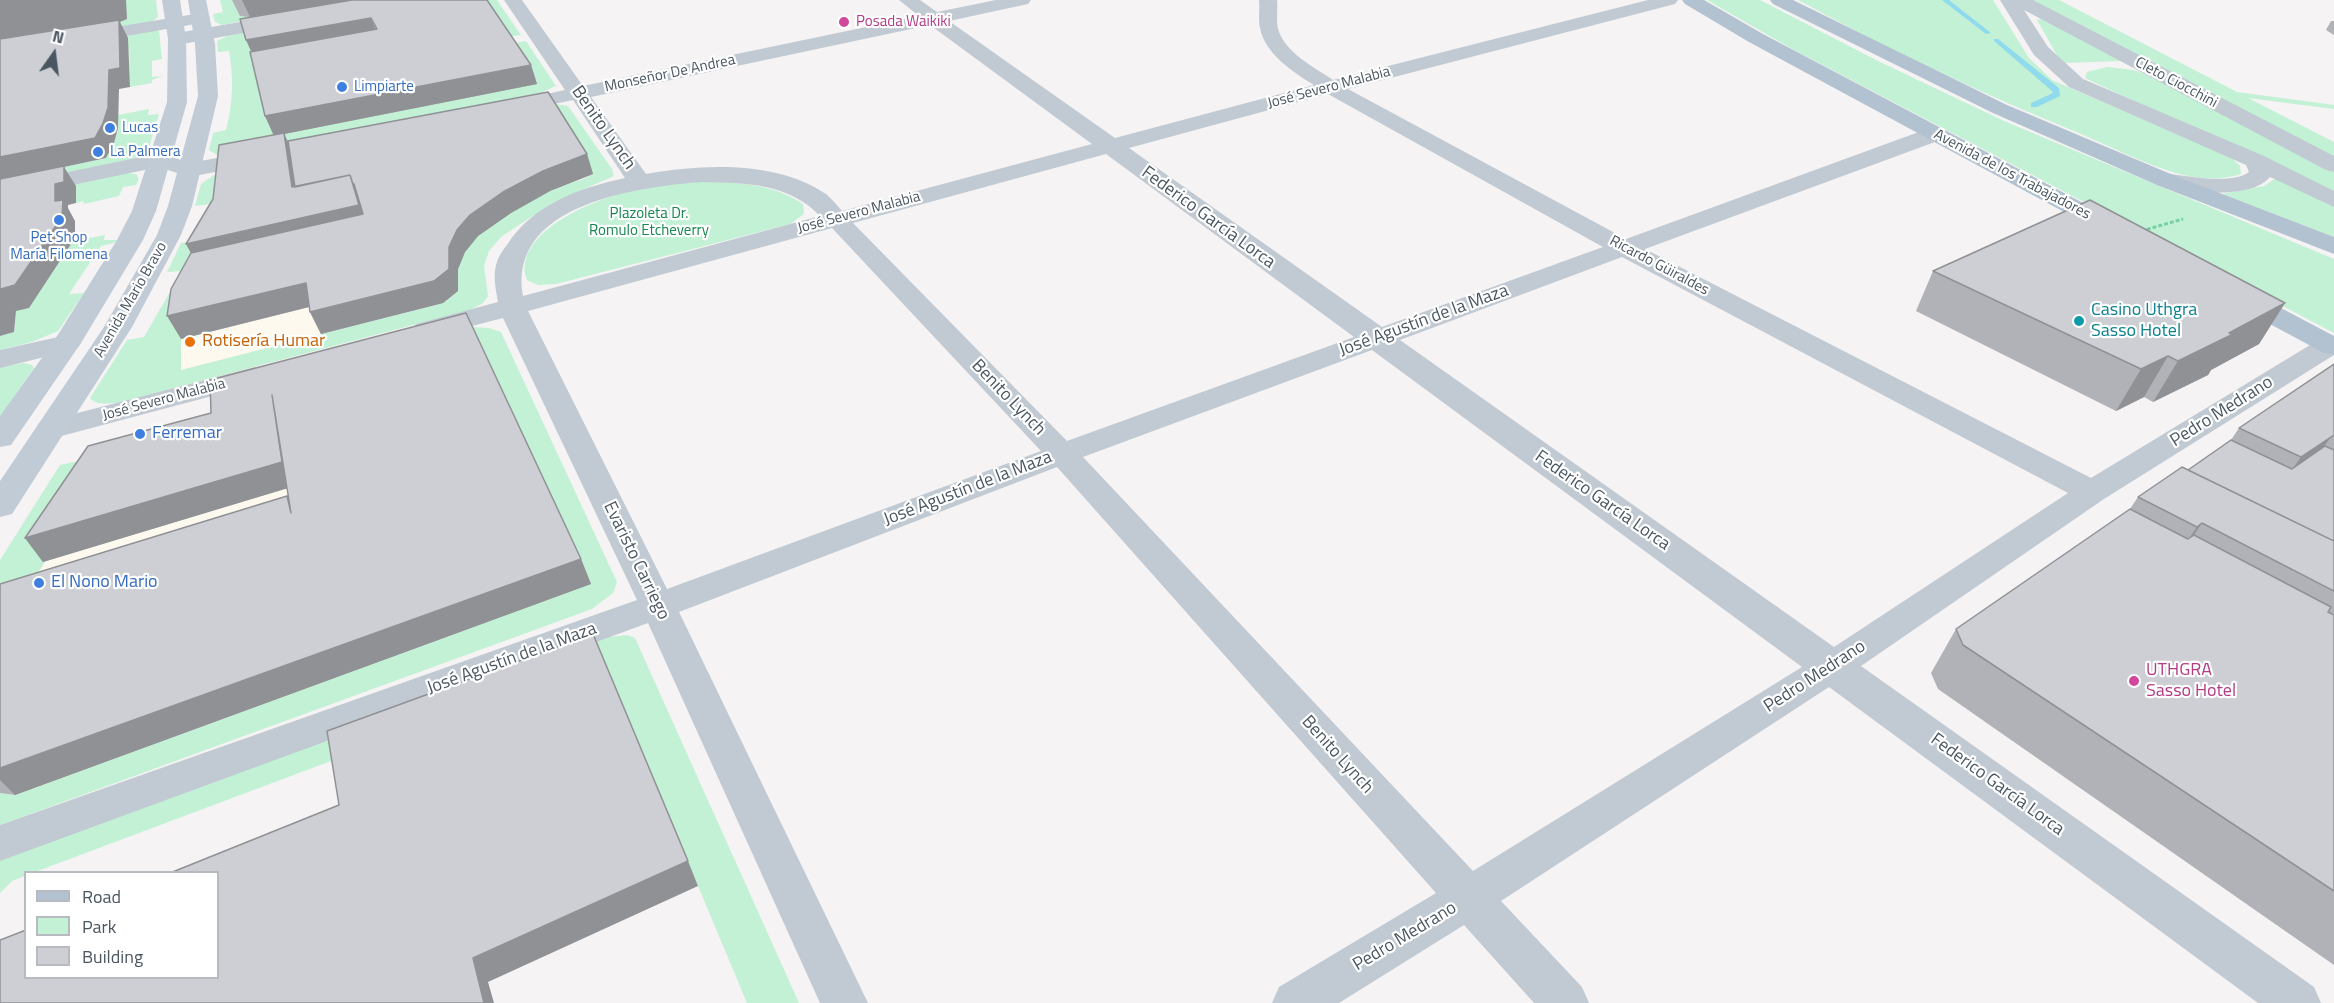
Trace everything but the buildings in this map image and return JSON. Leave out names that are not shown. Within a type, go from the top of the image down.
[{"type":"main road","name":"Avenida Mario Bravo","points":[[0,438],[67,343],[130,240],[144,211],[177,102],[176,31],[171,0]]},
{"type":"main road","name":"Avenida de los Trabajadores","points":[[1691,0],[1756,38],[2126,236]]},
{"type":"main road","points":[[1779,0],[1990,104],[2165,180],[2334,246]]},
{"type":"main road","name":"Avenida Mario Bravo","points":[[0,506],[118,327],[154,266],[169,235],[208,96],[209,82],[200,17]]},
{"type":"main road","points":[[2218,285],[2332,346]]},
{"type":"street","name":"Benito Lynch","points":[[513,0],[639,181],[709,174],[769,179],[794,187],[818,200],[1062,453],[1565,1003]]},
{"type":"street","name":"Monseñor De Andrea","points":[[487,112],[579,94],[921,9],[1022,0]]},
{"type":"street","name":"Ricardo Güiraldes","points":[[1269,0],[1269,26],[1275,42],[1284,54],[1330,87],[1622,247],[2092,492]]},
{"type":"street","name":"José Severo Malabia","points":[[408,335],[1330,87],[1669,0]]},
{"type":"street","points":[[2009,0],[2041,51],[2081,75],[2334,200]]},
{"type":"street","name":"Cleto Ciocchini","points":[[2019,0],[2334,165]]},
{"type":"street","name":"Federico García Lorca","points":[[921,9],[1376,340],[1833,666],[2297,1003]]},
{"type":"street","points":[[0,52],[176,31],[200,17],[309,16]]},
{"type":"street","points":[[2106,65],[2157,73]]},
{"type":"street","name":"José Agustín de la Maza","points":[[0,843],[658,606],[1062,453],[1935,134]]},
{"type":"street","points":[[0,193],[160,160],[189,170],[281,152]]},
{"type":"street","points":[[2165,180],[2219,184],[2253,181],[2260,177],[2261,173],[2256,161]]},
{"type":"street","name":"Evaristo Carriego","points":[[639,181],[579,199],[555,210],[535,224],[519,242],[510,259],[507,277],[513,307],[658,606],[844,1003]]},
{"type":"street","points":[[0,359],[67,343]]},
{"type":"street","name":"Pedro Medrano","points":[[1296,1003],[1468,898],[1833,666],[2092,492],[2332,346]]},
{"type":"street","name":"José Severo Malabia","points":[[50,430],[281,369]]},
{"type":"shaded area","points":[[317,305],[321,334],[181,370],[181,339]]},
{"type":"shaded area","points":[[295,486],[301,510],[13,611],[43,562]]},
{"type":"green space","points":[[126,0],[156,0],[158,17],[150,23],[0,42],[117,24]]},
{"type":"green space","points":[[220,0],[353,0],[222,25],[215,22],[213,14],[223,12]]},
{"type":"green space","points":[[481,0],[497,0],[521,35],[506,37]]},
{"type":"green space","points":[[1707,0],[1760,0],[1878,61],[2004,121],[2334,259],[2334,333],[1794,50]]},
{"type":"green space","points":[[1798,0],[1993,0],[2029,58],[2052,80],[2232,158],[2240,166],[2241,174],[2220,178],[2197,177],[2183,175],[2144,162],[1938,71]]},
{"type":"green space","points":[[2029,0],[2059,0],[2237,92],[2334,105],[2334,109],[2248,98],[2334,142],[2334,160]]},
{"type":"green space","points":[[2043,19],[2121,61],[2064,63],[2058,57],[2037,20]]},
{"type":"green space","points":[[159,31],[162,59],[152,61],[152,77],[163,76],[152,80],[152,83],[130,87],[129,49],[0,59]]},
{"type":"green space","points":[[236,32],[510,44],[526,41],[556,86],[535,95],[217,155],[209,150],[213,133],[226,130],[230,110],[232,72],[229,51],[218,52],[217,41]]},
{"type":"green space","points":[[2107,67],[2133,70],[2152,76],[2334,170],[2334,195],[2085,78],[2087,72]]},
{"type":"green space","points":[[556,104],[568,106],[612,169],[614,176],[552,203],[501,237],[489,251],[484,266],[488,296],[483,303],[470,310],[117,403],[102,404],[93,401],[90,398],[127,340],[144,337],[182,271],[167,272],[181,243],[197,241],[210,204],[195,206],[201,184],[214,175],[233,168]],"holes":[[[554,111],[593,174],[534,199],[486,229],[464,254],[458,267],[458,291],[443,303],[181,370],[184,311]]]},
{"type":"green space","points":[[149,109],[148,115],[159,114],[148,151],[141,157],[0,187],[0,180],[106,158],[114,143],[118,115]]},
{"type":"green space","points":[[126,173],[136,174],[139,179],[136,185],[123,187],[119,196],[84,204],[83,201],[76,203],[76,187],[0,198]]},
{"type":"green space","points":[[2276,178],[2334,206],[2334,237],[2222,194],[2264,186]]},
{"type":"green space","name":"Plazoleta Dr. Romulo Etcheverry","points":[[706,181],[744,184],[780,192],[803,204],[804,214],[790,224],[556,284],[538,285],[527,280],[525,262],[532,245],[546,230],[565,217],[626,192]]},
{"type":"green space","points":[[105,235],[104,240],[118,240],[101,246],[69,294],[84,293],[58,331],[32,342],[0,350],[0,336],[14,332],[16,311],[73,241]]},
{"type":"green space","points":[[473,327],[489,328],[501,332],[617,582],[613,593],[592,609],[0,825],[0,793],[15,795],[590,584],[272,380]]},
{"type":"green space","points":[[24,363],[34,368],[0,417],[0,367]]},
{"type":"green space","points":[[116,453],[13,611],[0,760],[0,560],[60,465]]},
{"type":"green space","points":[[628,635],[635,638],[799,1003],[747,1003],[603,659],[38,871],[24,871],[24,876],[12,881],[0,893],[0,860],[607,637]]},
{"type":"waterway","points":[[1945,0],[1988,33]]},
{"type":"waterway","points":[[1996,40],[2056,90],[2057,94],[2034,105]]},
{"type":"place","name":"Posada Waikiki","points":[[844,22]]},
{"type":"place","name":"Limpiarte","points":[[342,87]]},
{"type":"place","name":"Lucas","points":[[110,128]]},
{"type":"place","name":"La Palmera","points":[[98,152]]},
{"type":"place","name":"Pet Shop María Filomena","points":[[59,220]]},
{"type":"place","name":"Casino Uthgra Sasso Hotel","points":[[2079,321]]},
{"type":"place","name":"Rotisería Humar","points":[[190,342]]},
{"type":"place","name":"Ferremar","points":[[140,434]]},
{"type":"place","name":"El Nono Mario","points":[[39,583]]},
{"type":"place","name":"UTHGRA Sasso Hotel","points":[[2134,681]]}]
